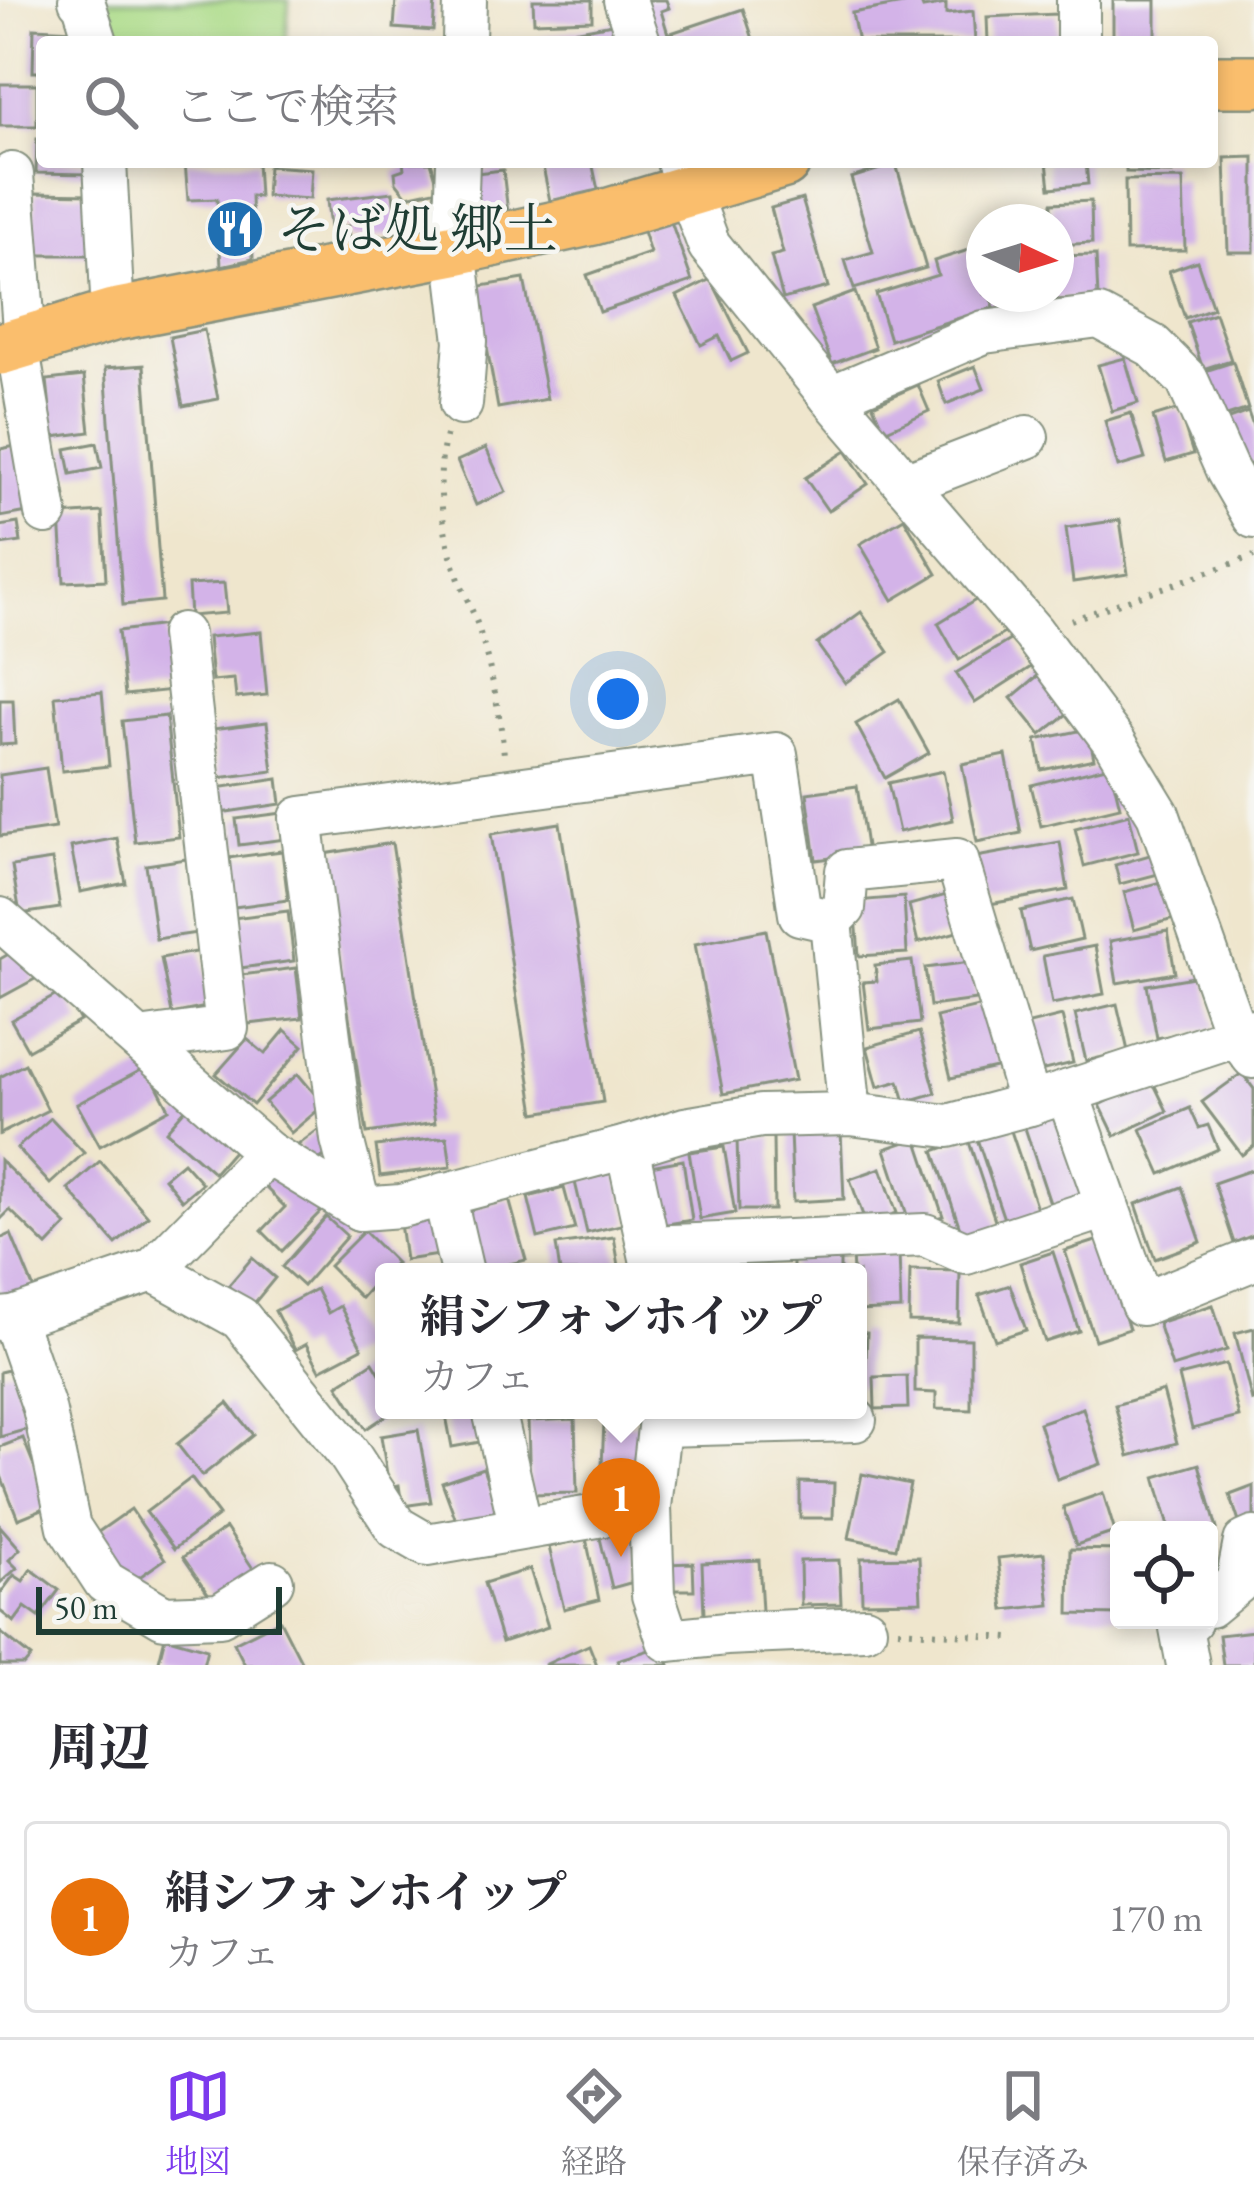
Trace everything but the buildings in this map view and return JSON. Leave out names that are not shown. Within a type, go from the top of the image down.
[{"type":"main road","points":[[1218,81],[1254,81]]},
{"type":"main road","points":[[14,345],[113,315],[593,219],[682,176],[740,168]]},
{"type":"street","points":[[80,0],[94,36]]},
{"type":"street","points":[[464,36],[465,0]]},
{"type":"street","points":[[625,0],[637,36]]},
{"type":"street","points":[[1078,0],[1078,36]]},
{"type":"street","points":[[106,168],[113,315]]},
{"type":"street","points":[[458,168],[455,249],[466,341],[461,404]]},
{"type":"street","points":[[12,173],[14,345],[46,513]]},
{"type":"street","points":[[0,919],[268,1153],[360,1209],[401,1206],[685,1129],[761,1116],[850,1114],[948,1126],[1248,1041],[1158,814],[1115,743],[1033,634],[709,245],[682,176]]},
{"type":"street","points":[[831,397],[984,332],[1099,317],[1154,346],[1187,380],[1227,470],[1254,517]]},
{"type":"street","points":[[905,484],[1027,437]]},
{"type":"street","points":[[140,1040],[227,1028],[182,634]]},
{"type":"street","points":[[360,1209],[341,1139],[301,818],[776,754],[800,914],[831,921]]},
{"type":"street","points":[[831,921],[844,908],[847,872],[957,860],[1049,1098],[1106,1207],[1142,1304],[1254,1259]]},
{"type":"street","points":[[831,921],[850,1114]]},
{"type":"street","points":[[627,1147],[651,1260],[925,1235],[966,1253],[1106,1207]]},
{"type":"street","points":[[268,1153],[153,1270],[7,1318],[44,1408],[69,1527],[105,1582],[164,1616],[220,1615],[272,1582]]},
{"type":"street","points":[[444,1194],[460,1263]]},
{"type":"street","points":[[153,1270],[240,1318],[347,1453],[397,1527],[427,1545],[650,1507]]},
{"type":"street","points":[[496,1419],[521,1528]]},
{"type":"street","points":[[661,1419],[650,1507],[653,1595],[668,1640],[865,1628]]},
{"type":"street","points":[[758,1419],[855,1420]]},
{"type":"street","points":[[1218,1599],[1237,1583],[1245,1542],[1254,1538]]},
{"type":"street","points":[[1181,1629],[1188,1665]]},
{"type":"path","points":[[461,404],[450,421],[444,445],[443,510],[456,573],[490,668],[507,788]]},
{"type":"path","points":[[1033,634],[1254,556]]},
{"type":"path","points":[[865,1628],[1009,1638]]},
{"type":"green space","points":[[80,0],[289,0],[286,36],[94,36]]},
{"type":"place","name":"そば処 郷土","points":[[235,229]]},
{"type":"place","name":"絹シフォンホイップ","points":[[621,1557]]}]
